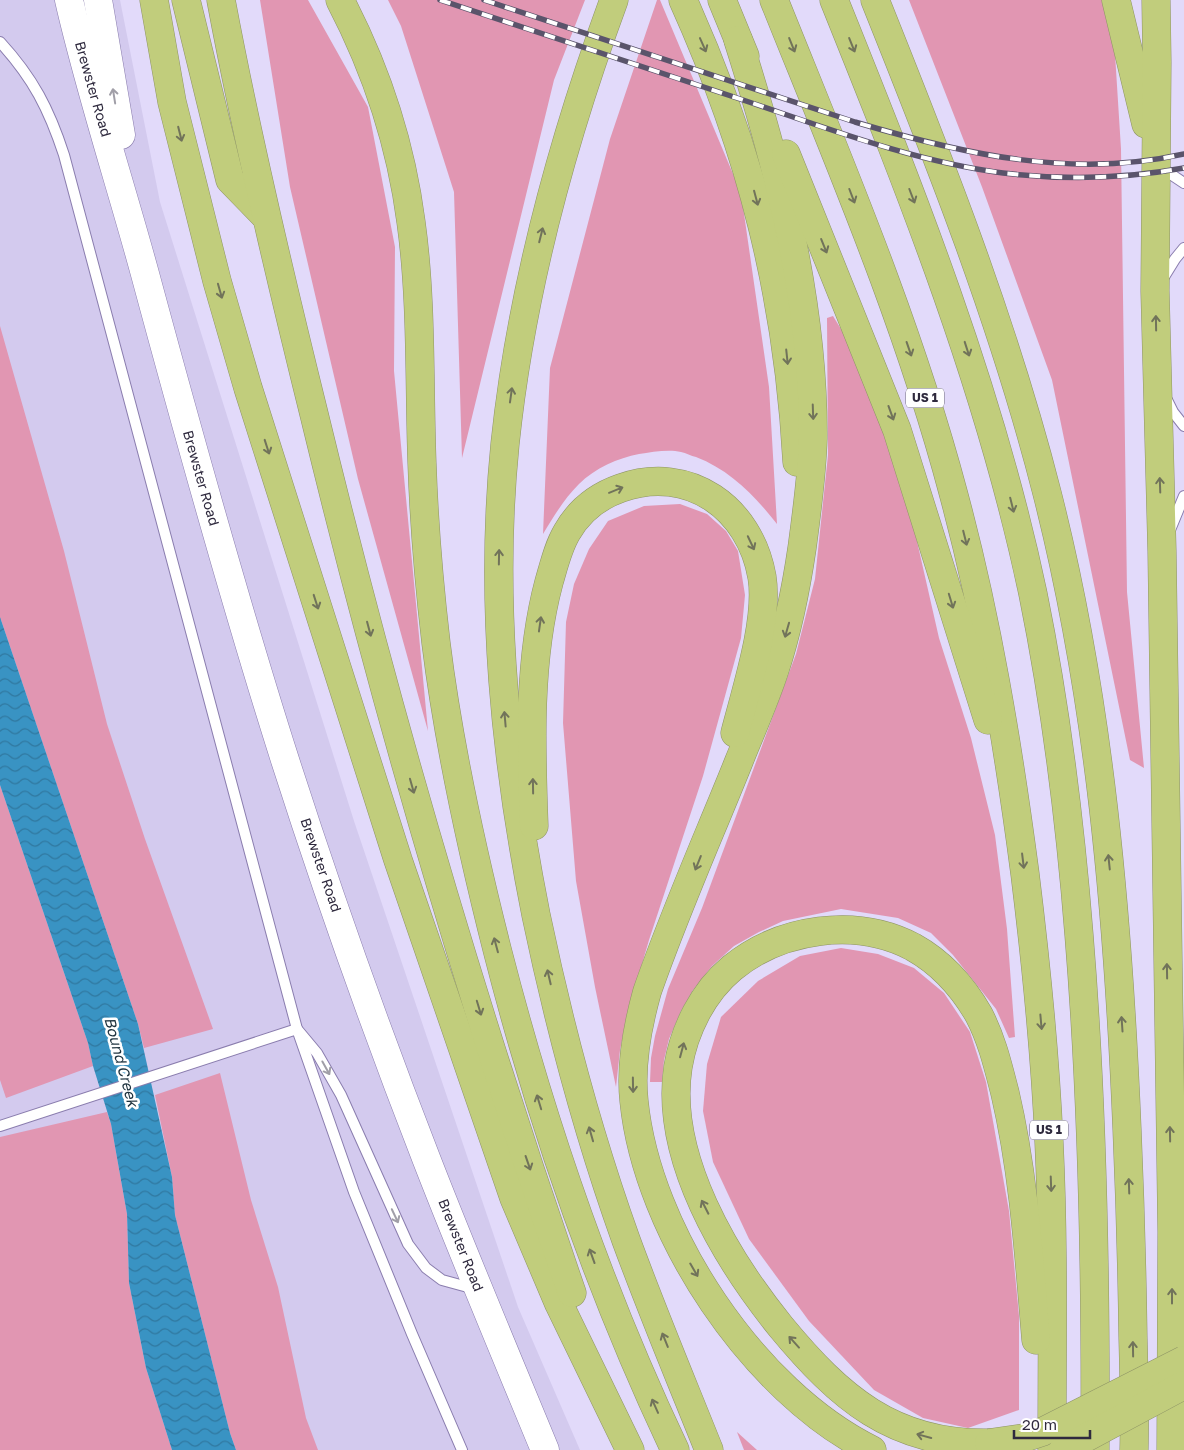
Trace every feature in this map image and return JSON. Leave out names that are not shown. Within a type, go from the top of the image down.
[{"type":"highway","points":[[142,0],[172,102],[218,281],[248,388],[401,869],[500,1160],[528,1233],[596,1382],[632,1450]]},
{"type":"highway","points":[[154,0],[172,102]]},
{"type":"highway","points":[[186,0],[230,180],[266,217]]},
{"type":"highway","points":[[221,0],[266,217],[342,531],[391,712],[497,1068],[549,1228],[589,1341],[632,1450]]},
{"type":"highway","points":[[340,0],[371,68],[393,136],[411,221],[418,299],[422,466],[432,604],[449,727],[473,852],[517,1025],[559,1163],[609,1300],[675,1450]]},
{"type":"highway","points":[[614,0],[588,71],[558,170],[524,309],[510,404],[501,496],[498,593],[502,687],[513,782],[528,873],[557,1012],[596,1150],[643,1285],[709,1450]]},
{"type":"highway","points":[[683,0],[722,90],[742,149],[759,208],[773,269],[787,356],[796,456],[799,517],[797,582]]},
{"type":"highway","points":[[722,0],[897,430],[1016,812]]},
{"type":"highway","name":"US 1","points":[[774,0],[845,177],[895,310],[940,444],[986,628],[1003,721],[1034,953],[1049,1139],[1053,1234],[1052,1450]]},
{"type":"highway","points":[[834,0],[910,192],[970,360],[1011,503],[1042,640],[1057,730],[1068,814],[1082,963],[1088,1057],[1095,1245],[1095,1450]]},
{"type":"highway","points":[[875,0],[966,236],[995,316],[1024,407],[1069,588],[1084,669],[1109,855],[1118,968],[1130,1222],[1134,1450]]},
{"type":"highway","points":[[1116,0],[1156,164]]},
{"type":"highway","points":[[1156,0],[1155,291],[1162,552],[1164,805],[1172,1232],[1171,1450]]},
{"type":"highway","points":[[738,40],[762,118],[797,264],[806,326],[813,414],[812,466],[797,582],[788,624],[775,668],[653,974],[641,1013],[633,1079],[635,1107],[641,1142],[654,1185],[671,1228],[696,1273],[728,1322],[766,1367],[805,1406],[840,1433],[872,1450]]},
{"type":"highway","points":[[538,923],[533,796],[533,718],[536,656],[542,610],[563,541],[575,520],[585,508],[612,490],[645,481],[675,482],[690,485],[716,500],[733,515],[747,534],[759,563],[762,579],[763,596],[759,635],[710,834]]},
{"type":"highway","points":[[1164,805],[1184,880]]},
{"type":"highway","points":[[1046,1450],[1026,1225],[1012,1125],[994,1051],[979,1016],[968,998],[943,969],[911,946],[892,938],[851,930],[830,930],[787,938],[766,947],[732,968],[718,981],[697,1011],[683,1046],[678,1066],[676,1088],[684,1154],[702,1202],[741,1271],[773,1316],[826,1376],[845,1394],[880,1418],[918,1435],[955,1442],[989,1443],[1024,1438],[1042,1432],[1184,1360]]},
{"type":"highway","points":[[1063,1450],[1184,1386]]},
{"type":"street","name":"Brewster Road","points":[[69,0],[81,50],[143,265],[210,512],[292,780],[401,1092],[478,1289],[545,1450]]},
{"type":"street","name":"Brewster Road","points":[[98,0],[143,265]]},
{"type":"lane","points":[[0,42],[28,76],[39,94],[49,112],[64,155],[297,1030],[354,1192],[462,1450]]},
{"type":"lane","points":[[1156,164],[1171,176],[1184,183]]},
{"type":"lane","points":[[1155,291],[1184,248]]},
{"type":"lane","points":[[1156,384],[1184,426]]},
{"type":"lane","points":[[1162,552],[1184,496]]},
{"type":"lane","points":[[0,1126],[297,1030]]},
{"type":"lane","points":[[297,1030],[317,1053],[341,1095],[408,1244],[426,1268],[442,1280],[478,1289]]},
{"type":"shaded area","points":[[0,0],[120,0],[160,202],[354,821],[518,1307],[580,1450],[0,1450]]},
{"type":"shaded area","points":[[260,0],[308,0],[368,107],[395,247],[394,371],[428,731],[358,479],[290,187]]},
{"type":"shaded area","points":[[388,0],[585,0],[554,80],[462,458],[454,192],[401,26]]},
{"type":"shaded area","points":[[657,0],[660,0],[741,193],[769,387],[777,524],[751,494],[720,469],[685,453],[666,451],[623,458],[607,464],[592,473],[569,496],[543,534],[550,368],[610,139]]},
{"type":"shaded area","points":[[909,0],[1104,0],[1115,54],[1121,149],[1127,592],[1144,768],[1130,760],[1052,380],[982,187]]},
{"type":"shaded area","points":[[833,316],[852,347],[898,458],[939,638],[971,738],[995,835],[1007,929],[1015,1037],[1009,1038],[996,1009],[953,955],[931,933],[898,918],[841,909],[783,921],[734,946],[712,966],[693,990],[681,1011],[669,1039],[664,1060],[662,1082],[650,1082],[651,1058],[655,1036],[668,989],[702,908],[796,654],[815,579],[828,455],[827,318]]},
{"type":"shaded area","points":[[0,326],[64,551],[107,724],[145,839],[213,1029],[144,1048],[138,1024],[0,617]]},
{"type":"shaded area","points":[[680,504],[707,514],[726,531],[738,551],[745,595],[741,638],[703,776],[649,940],[628,1012],[620,1050],[616,1087],[595,987],[576,881],[563,723],[566,622],[574,584],[589,549],[608,521],[644,506]]},
{"type":"shaded area","points":[[0,785],[88,1043],[93,1066],[6,1098],[0,1080]]},
{"type":"shaded area","points":[[841,948],[878,954],[914,968],[944,993],[970,1032],[986,1082],[1009,1211],[1019,1316],[1019,1410],[968,1428],[923,1418],[874,1390],[809,1321],[749,1239],[713,1162],[703,1111],[707,1064],[721,1017],[758,981],[800,956]]},
{"type":"shaded area","points":[[220,1073],[251,1200],[278,1287],[306,1418],[318,1450],[236,1450],[230,1433],[175,1215],[172,1177],[155,1095]]},
{"type":"shaded area","points":[[107,1112],[111,1124],[127,1214],[129,1283],[146,1368],[172,1450],[0,1450],[0,1137]]},
{"type":"shaded area","points":[[737,1432],[757,1450],[744,1450]]},
{"type":"water","name":"Bound Creek","points":[[0,617],[138,1024],[172,1177],[175,1215],[230,1433],[236,1450],[172,1450],[146,1368],[129,1283],[127,1214],[111,1124],[88,1043],[0,785]]},
{"type":"railway","points":[[440,0],[831,130],[934,160],[1003,173],[1048,177],[1116,176],[1184,168]]},
{"type":"railway","points":[[484,0],[855,122],[936,144],[977,153],[1059,163],[1101,164],[1142,161],[1184,154]]}]
